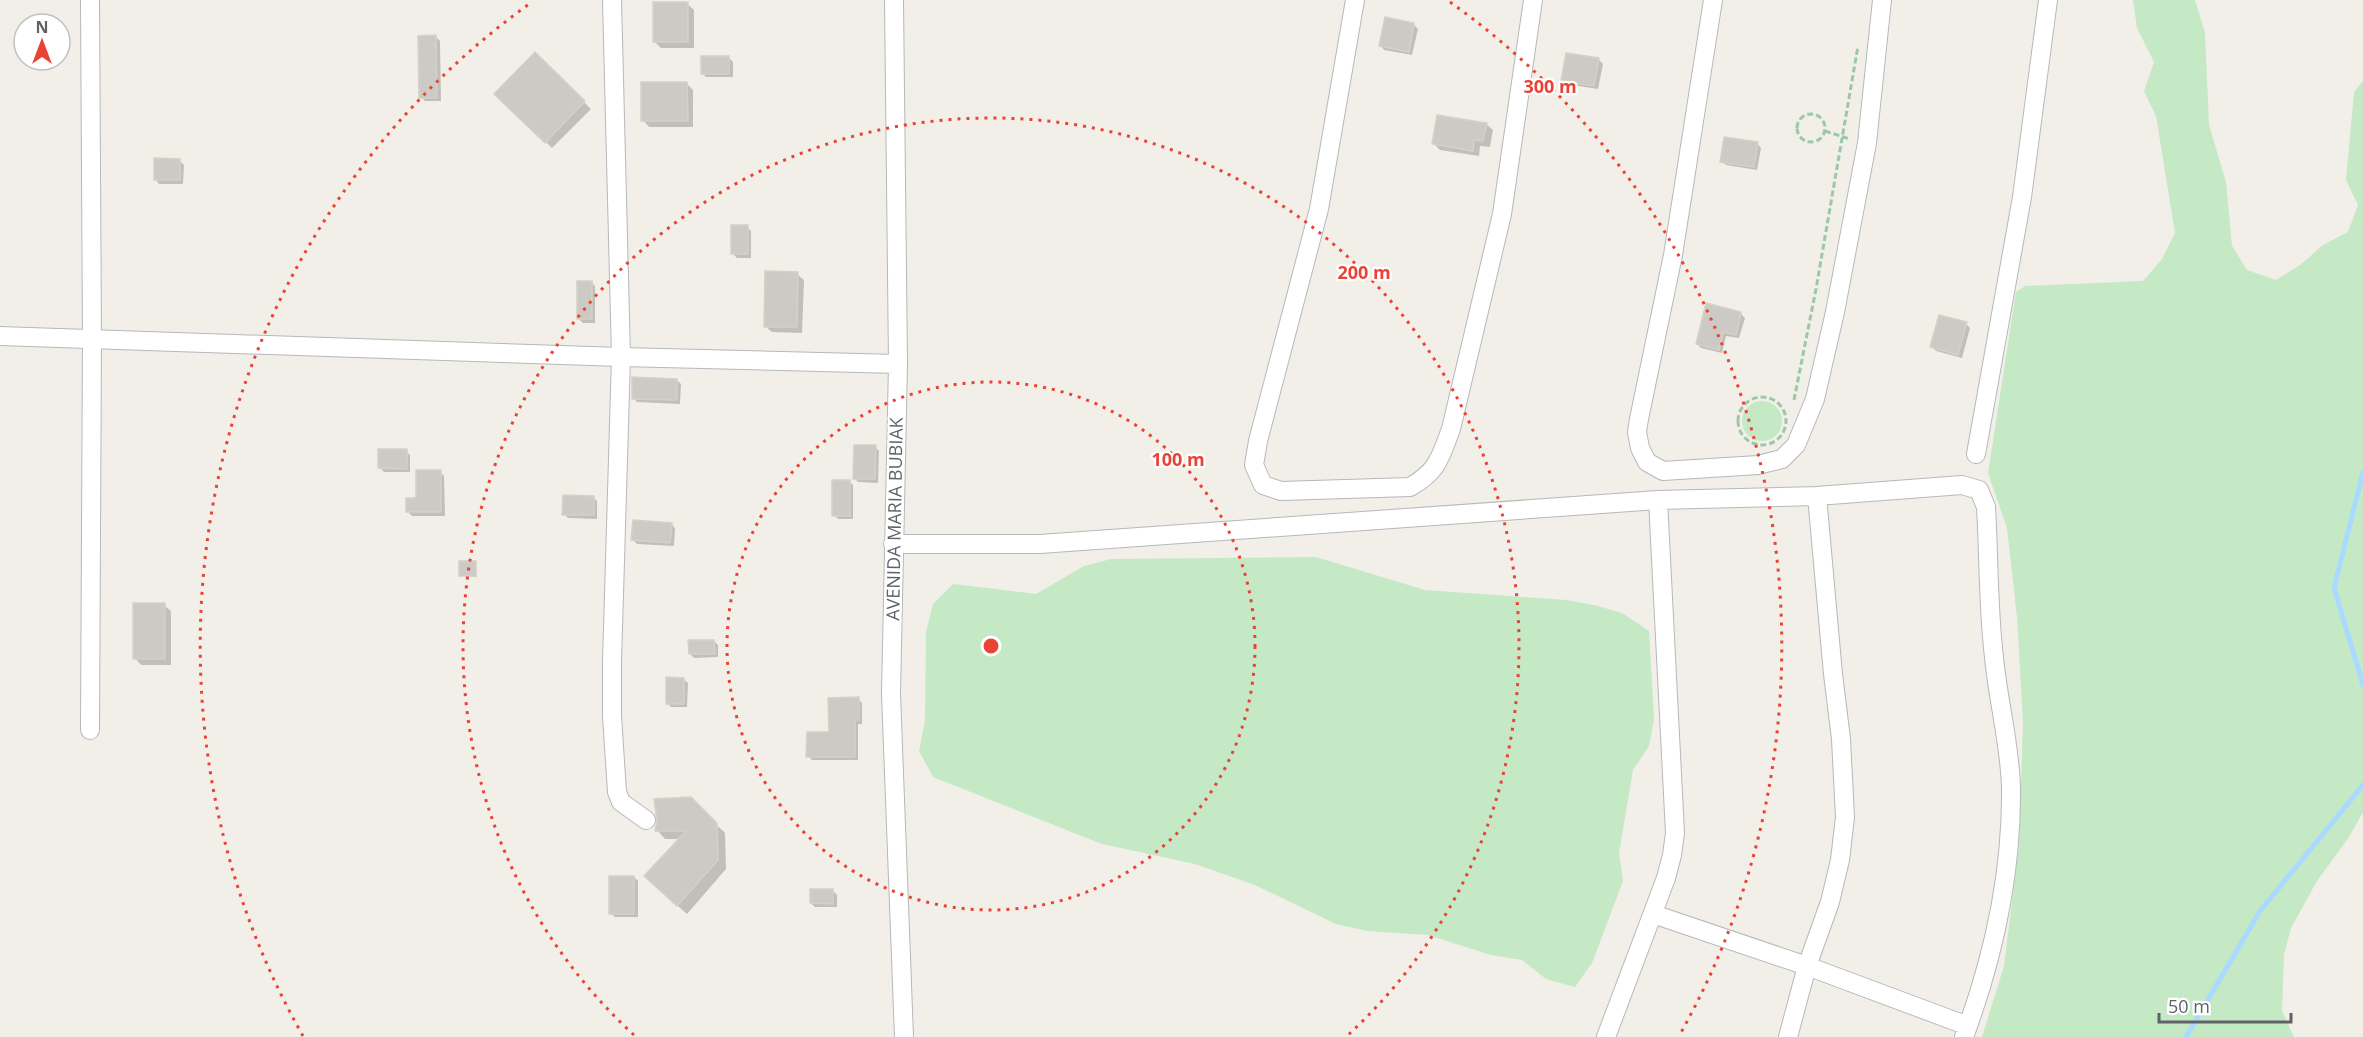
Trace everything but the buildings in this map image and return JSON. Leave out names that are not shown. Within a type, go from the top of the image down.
[{"type":"street","points":[[90,0],[92,338],[90,730]]},
{"type":"street","points":[[612,0],[621,357],[612,716],[617,792],[621,802],[646,820]]},
{"type":"street","name":"AVENIDA MARIA BUBIAK","points":[[894,0],[898,364],[891,694],[904,1037]]},
{"type":"street","points":[[1354,0],[1319,209],[1258,441],[1254,465],[1263,485],[1281,491],[1410,487],[1427,477],[1440,458],[1451,429],[1502,214],[1533,0]]},
{"type":"street","points":[[1713,0],[1673,255],[1637,432],[1640,448],[1647,462],[1663,471],[1758,465],[1782,459],[1796,445],[1815,399],[1835,312],[1867,143],[1882,0]]},
{"type":"street","points":[[1976,454],[2022,197],[2048,0]]},
{"type":"street","points":[[0,336],[898,364]]},
{"type":"street","points":[[893,544],[1040,544],[1658,500],[1817,496],[1962,486],[1979,490],[1986,507],[1994,656],[2010,774],[2010,822],[2000,917],[1992,951],[1966,1031],[1807,966],[1653,914]]},
{"type":"street","points":[[1788,1037],[1807,966],[1830,902],[1840,860],[1845,817],[1841,739],[1817,496]]},
{"type":"street","points":[[1606,1037],[1653,914],[1672,855],[1675,817],[1667,723],[1658,500]]},
{"type":"path","points":[[1786,417],[1779,404],[1766,397],[1758,397],[1744,404],[1737,418],[1738,426],[1746,439],[1752,443],[1766,445],[1783,432],[1786,417],[1792,410],[1843,137],[1858,43]]},
{"type":"path","points":[[1817,115],[1825,124],[1825,131],[1822,136],[1811,142],[1800,137],[1797,125],[1804,116],[1817,115]]},
{"type":"path","points":[[1825,131],[1843,137]]},
{"type":"green space","points":[[2133,0],[2195,0],[2205,33],[2209,125],[2226,182],[2232,246],[2247,270],[2276,280],[2300,265],[2323,245],[2348,232],[2358,205],[2346,180],[2354,92],[2363,81],[2363,812],[2349,837],[2317,881],[2291,928],[2284,954],[2282,1011],[2294,1037],[1982,1037],[2004,966],[2019,846],[2023,723],[2017,617],[2007,528],[1988,473],[2016,292],[2025,286],[2143,281],[2162,259],[2175,233],[2156,116],[2144,91],[2154,62],[2137,28]]},
{"type":"green space","points":[[1762,401],[1770,402],[1776,407],[1781,413],[1781,429],[1776,435],[1770,440],[1762,441],[1754,440],[1748,435],[1743,429],[1742,421],[1743,413],[1748,407],[1754,402]]},
{"type":"green space","points":[[1316,557],[1425,590],[1566,600],[1594,605],[1622,613],[1649,631],[1654,719],[1649,746],[1633,770],[1619,853],[1623,881],[1592,963],[1575,987],[1546,979],[1522,960],[1491,955],[1428,935],[1367,931],[1336,924],[1255,885],[1195,864],[1102,844],[933,777],[919,751],[925,721],[926,632],[933,604],[953,584],[1036,594],[1084,566],[1111,559]]},
{"type":"waterway","points":[[2363,472],[2334,588],[2363,685]]},
{"type":"waterway","points":[[2186,1037],[2260,911],[2363,785]]}]
